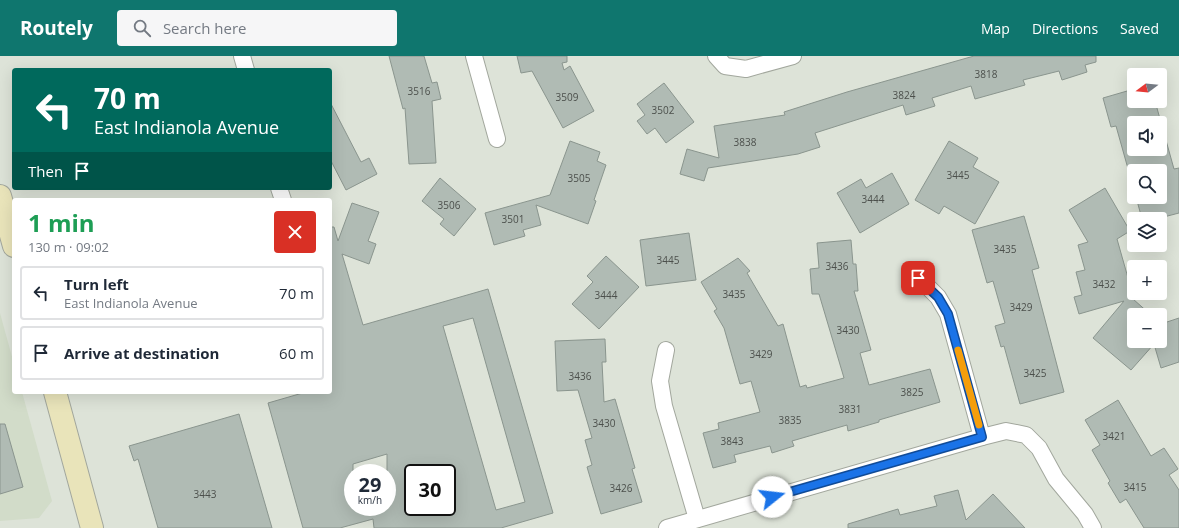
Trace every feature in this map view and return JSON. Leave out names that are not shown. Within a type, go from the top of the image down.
[{"type":"main road","points":[[0,196],[12,239]]},
{"type":"main road","points":[[56,394],[92,528]]},
{"type":"street","points":[[242,56],[245,68]]},
{"type":"street","points":[[474,56],[497,139]]},
{"type":"street","points":[[720,61],[746,69],[793,56]]},
{"type":"street","points":[[918,278],[938,297],[948,314],[982,437]]},
{"type":"street","points":[[666,350],[660,381],[664,406],[697,519]]},
{"type":"street","points":[[667,528],[1006,431],[1026,435],[1039,448],[1056,479],[1085,514],[1093,528]]},
{"type":"shaded area","points":[[0,313],[12,357],[12,394],[23,394],[52,501],[39,518],[0,521]]},
{"type":"building","points":[[389,56],[424,56],[432,83],[437,82],[441,99],[432,101],[436,163],[409,164],[405,108],[403,109]]},
{"type":"building","points":[[517,56],[567,56],[567,62],[562,63],[564,70],[570,66],[594,111],[563,128],[532,71],[521,73]]},
{"type":"building","points":[[974,56],[1096,56],[1096,62],[1085,65],[1087,72],[1062,80],[1059,71],[1023,80],[1025,85],[975,99],[971,86],[932,98],[935,106],[906,115],[903,105],[815,133],[820,147],[798,154],[708,168],[704,181],[680,174],[687,149],[719,158],[714,126],[785,115],[784,112],[847,92]]},
{"type":"building","points":[[664,83],[694,122],[666,143],[655,128],[647,134],[637,121],[645,115],[637,104]]},
{"type":"building","points":[[1127,91],[1127,108],[1157,108],[1159,116],[1127,116],[1127,156],[1167,156],[1167,144],[1174,169],[1179,168],[1179,213],[1167,216],[1167,212],[1140,212],[1138,204],[1167,204],[1167,164],[1127,165],[1116,126],[1111,127],[1103,98]]},
{"type":"building","points":[[332,106],[361,162],[369,158],[377,174],[346,190],[332,163]]},
{"type":"building","points":[[570,141],[600,152],[597,161],[606,165],[594,200],[596,201],[588,224],[536,205],[541,225],[523,230],[525,236],[494,245],[485,213],[550,195]]},
{"type":"building","points":[[949,141],[978,158],[973,167],[999,182],[975,224],[944,206],[939,214],[915,200]]},
{"type":"building","points":[[892,173],[909,204],[860,233],[837,193],[861,179],[866,188]]},
{"type":"building","points":[[440,178],[476,209],[454,236],[440,224],[444,219],[422,201]]},
{"type":"building","points":[[1105,188],[1127,226],[1127,233],[1117,239],[1127,274],[1127,300],[1134,300],[1143,308],[1127,308],[1127,348],[1150,348],[1131,370],[1093,338],[1124,301],[1079,314],[1074,297],[1082,295],[1076,272],[1085,270],[1078,245],[1088,242],[1069,210]]},
{"type":"building","points":[[352,203],[379,212],[368,241],[376,244],[369,264],[342,254],[363,325],[488,289],[553,513],[501,528],[374,528],[373,519],[340,528],[303,528],[268,403],[299,394],[332,394],[332,227],[334,227],[338,241]],"holes":[[[473,318],[525,502],[496,510],[443,326]]]},
{"type":"building","points":[[1024,216],[1039,268],[1032,270],[1064,392],[1020,404],[1004,346],[1001,347],[995,326],[1005,323],[993,281],[987,283],[972,230]]},
{"type":"building","points":[[689,233],[696,280],[646,286],[640,240]]},
{"type":"building","points":[[851,240],[853,264],[856,264],[858,291],[854,291],[871,350],[860,353],[869,385],[930,369],[940,402],[848,431],[847,425],[792,441],[794,446],[772,453],[770,446],[734,455],[736,462],[713,468],[703,433],[719,429],[718,423],[760,412],[751,381],[740,384],[724,328],[714,311],[717,309],[701,282],[738,258],[750,271],[747,273],[778,326],[783,324],[800,387],[806,385],[807,388],[844,378],[819,294],[812,294],[810,269],[819,268],[817,243]]},
{"type":"building","points":[[606,256],[639,287],[599,329],[572,304],[593,282],[587,276]]},
{"type":"building","points":[[1179,318],[1179,362],[1161,368],[1155,348],[1167,348],[1167,322]]},
{"type":"building","points":[[605,339],[606,362],[602,362],[604,402],[615,399],[635,468],[632,469],[642,502],[601,514],[587,467],[592,465],[585,440],[592,438],[578,390],[557,391],[555,341]]},
{"type":"building","points":[[1118,400],[1151,456],[1164,448],[1178,469],[1169,475],[1179,490],[1179,528],[1144,528],[1126,499],[1120,503],[1108,483],[1110,481],[1092,450],[1100,445],[1085,420]]},
{"type":"building","points":[[239,414],[272,528],[158,528],[138,459],[134,461],[129,446]]},
{"type":"building","points":[[0,424],[5,424],[23,487],[0,494]]},
{"type":"building","points":[[958,490],[966,520],[993,494],[1025,528],[848,528],[848,524],[898,509],[900,515],[937,506],[934,496]]},
{"type":"slow traffic","points":[[958,350],[979,425]]},
{"type":"route","points":[[772,497],[982,437],[948,314],[938,297],[918,278]]}]
